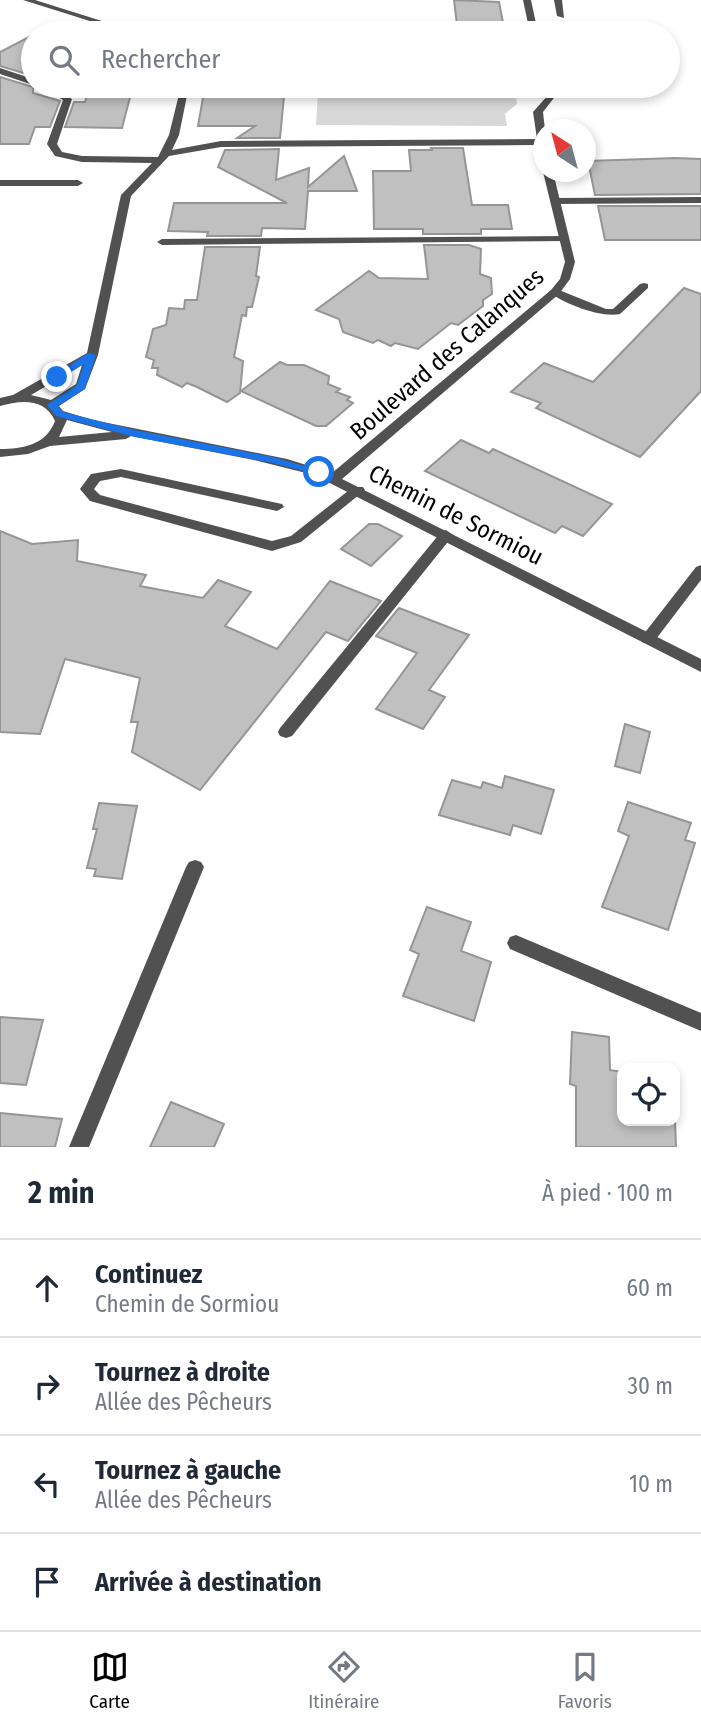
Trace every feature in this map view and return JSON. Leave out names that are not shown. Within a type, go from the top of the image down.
[{"type":"street","points":[[27,0],[96,21]]},
{"type":"street","points":[[527,0],[531,21]]},
{"type":"street","points":[[558,0],[561,16]]},
{"type":"street","points":[[0,71],[21,78]]},
{"type":"street","points":[[66,98],[68,99],[52,144],[54,151],[62,156],[162,157],[221,144],[533,147]]},
{"type":"street","points":[[47,442],[59,428],[56,410],[81,387],[92,355],[126,195],[162,157],[174,135],[182,98]]},
{"type":"street","points":[[539,119],[538,112],[550,98]]},
{"type":"street","name":"Boulevard des Calanques","points":[[335,478],[555,292],[569,270],[570,262],[550,182]]},
{"type":"street","points":[[0,183],[78,183]]},
{"type":"street","points":[[555,201],[701,200]]},
{"type":"street","points":[[162,242],[564,239]]},
{"type":"street","points":[[555,292],[604,312],[616,312],[644,286]]},
{"type":"street","points":[[0,402],[16,399],[92,355]]},
{"type":"street","name":"Chemin de Sormiou","points":[[16,399],[29,398],[56,410],[135,433],[273,460],[335,478],[701,666]]},
{"type":"street","name":"Chemin de Sormiou","points":[[0,453],[26,452],[47,442],[90,440],[135,433]]},
{"type":"street","points":[[277,507],[121,473],[96,477],[87,489],[95,498],[272,545],[296,539],[358,490]]},
{"type":"street","points":[[286,732],[446,535]]},
{"type":"street","points":[[648,639],[701,570]]},
{"type":"street","points":[[79,1147],[195,867]]},
{"type":"street","points":[[516,943],[701,1022]]},
{"type":"shaded area","points":[[318,98],[516,98],[517,104],[505,114],[507,126],[316,125]]},
{"type":"building","points":[[454,0],[499,2],[503,21],[457,21]]},
{"type":"building","points":[[21,41],[21,72],[0,66],[0,52]]},
{"type":"building","points":[[0,77],[21,83],[21,98],[50,98],[60,101],[50,127],[35,127],[29,144],[0,144]]},
{"type":"building","points":[[86,98],[130,98],[122,128],[65,127],[74,102],[85,102]]},
{"type":"building","points":[[203,98],[284,98],[280,138],[237,138],[255,126],[198,126]]},
{"type":"building","points":[[431,148],[463,148],[472,205],[508,205],[512,229],[481,229],[481,234],[423,234],[423,229],[374,229],[373,171],[411,171],[409,150],[432,150]]},
{"type":"building","points":[[279,149],[276,180],[309,168],[308,187],[344,156],[357,191],[308,191],[305,229],[262,228],[261,236],[207,236],[208,232],[168,231],[174,203],[287,203],[218,167],[225,150]]},
{"type":"building","points":[[701,159],[701,194],[595,195],[592,182],[596,182],[596,161]]},
{"type":"building","points":[[598,206],[701,206],[701,240],[605,240]]},
{"type":"building","points":[[424,245],[469,245],[481,249],[480,274],[491,278],[492,294],[483,300],[483,306],[458,325],[451,323],[418,349],[395,343],[391,346],[378,340],[373,343],[343,332],[339,319],[316,310],[369,271],[379,278],[428,279]]},
{"type":"building","points":[[205,247],[260,247],[256,276],[259,277],[252,307],[247,307],[246,316],[242,315],[234,357],[243,361],[240,393],[227,402],[187,383],[182,387],[157,375],[158,368],[152,368],[154,360],[146,357],[153,329],[166,325],[169,308],[184,309],[185,300],[197,300]]},
{"type":"building","points":[[684,288],[701,294],[701,391],[640,457],[536,408],[541,403],[511,392],[544,363],[593,382]]},
{"type":"building","points":[[280,362],[287,365],[304,365],[329,376],[328,384],[340,389],[336,392],[350,397],[347,400],[353,403],[326,426],[316,426],[241,391]]},
{"type":"building","points":[[461,440],[489,453],[493,449],[612,504],[583,536],[562,526],[555,533],[425,471]]},
{"type":"building","points":[[369,524],[378,524],[402,536],[371,566],[341,549]]},
{"type":"building","points":[[0,531],[32,544],[78,540],[77,561],[146,575],[140,586],[203,598],[218,580],[251,592],[225,626],[277,649],[330,581],[381,601],[348,641],[326,632],[200,790],[132,752],[138,722],[131,722],[140,678],[65,659],[40,734],[0,732]]},
{"type":"building","points":[[399,608],[469,635],[429,690],[445,697],[423,729],[376,709],[417,653],[376,636]]},
{"type":"building","points":[[625,724],[650,732],[640,773],[615,766]]},
{"type":"building","points":[[505,776],[554,790],[541,834],[513,825],[510,835],[439,815],[452,780],[481,788],[483,782],[502,788]]},
{"type":"building","points":[[628,802],[691,823],[685,840],[695,843],[668,930],[602,907],[629,836],[618,831]]},
{"type":"building","points":[[99,803],[137,806],[122,879],[94,876],[96,869],[87,868],[97,829],[93,829]]},
{"type":"building","points":[[427,907],[471,922],[461,951],[491,962],[474,1021],[403,996],[419,954],[410,950]]},
{"type":"building","points":[[0,1017],[43,1020],[26,1085],[0,1083]]},
{"type":"building","points":[[572,1032],[609,1037],[610,1070],[617,1071],[617,1126],[675,1126],[676,1147],[576,1147],[576,1086],[570,1084]]},
{"type":"building","points":[[171,1102],[224,1124],[214,1147],[150,1147]]},
{"type":"building","points":[[0,1113],[62,1119],[55,1147],[0,1147]]},
{"type":"route","points":[[57,377],[92,355],[81,387],[52,405],[59,414],[319,472]]}]
